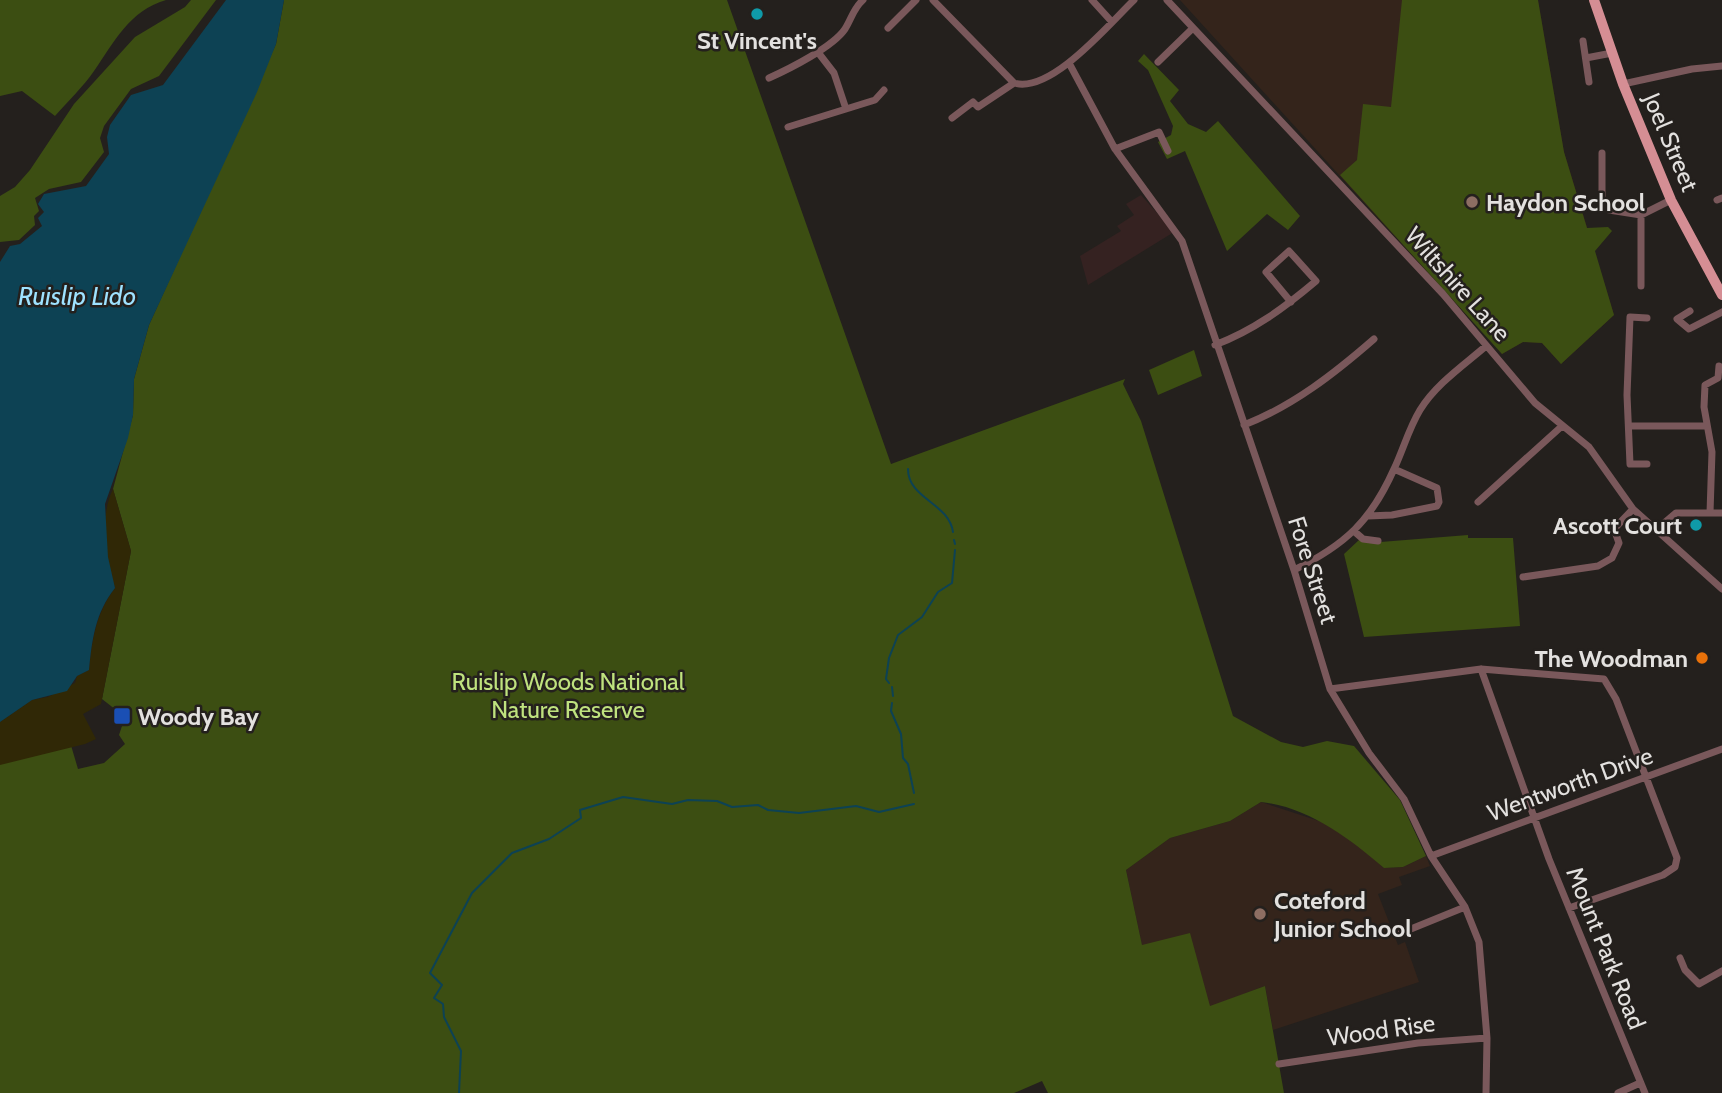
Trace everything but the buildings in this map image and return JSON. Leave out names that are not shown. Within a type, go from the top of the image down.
[{"type":"main road","name":"Joel Street","points":[[1594,0],[1623,84],[1671,200],[1722,295]]},
{"type":"street","points":[[769,78],[817,51],[844,31],[855,7],[863,0]]},
{"type":"street","points":[[888,28],[916,0]]},
{"type":"street","points":[[933,0],[1014,83]]},
{"type":"street","points":[[1092,0],[1112,22]]},
{"type":"street","points":[[952,118],[972,102],[978,107],[1014,83],[1031,84],[1069,63],[1134,0]]},
{"type":"street","name":"Wiltshire Lane","points":[[1167,0],[1443,294],[1535,403],[1589,447],[1633,509],[1722,589]]},
{"type":"street","points":[[1158,62],[1192,27]]},
{"type":"street","points":[[1583,41],[1589,82]]},
{"type":"street","points":[[817,51],[834,73],[846,108]]},
{"type":"street","points":[[1586,58],[1612,53]]},
{"type":"street","name":"Fore Street","points":[[1069,63],[1115,149],[1182,241],[1215,345],[1294,570],[1330,690],[1369,753],[1405,799],[1431,856],[1465,907],[1479,942],[1487,1038],[1486,1093]]},
{"type":"street","points":[[1623,84],[1692,68],[1722,66]]},
{"type":"street","points":[[788,127],[875,100],[884,90]]},
{"type":"street","points":[[1115,149],[1159,132],[1168,151]]},
{"type":"street","points":[[1602,153],[1602,197],[1609,210],[1641,215],[1671,200]]},
{"type":"street","points":[[1641,215],[1641,286]]},
{"type":"street","points":[[1215,345],[1270,318],[1291,302],[1316,281],[1289,251],[1266,272],[1291,302]]},
{"type":"street","points":[[1690,311],[1676,319],[1689,329],[1722,312]]},
{"type":"street","points":[[1647,318],[1630,317],[1627,395],[1630,464],[1647,464]]},
{"type":"street","points":[[1244,425],[1266,416],[1313,387],[1374,339]]},
{"type":"street","points":[[1294,570],[1325,555],[1354,532],[1368,516],[1394,469],[1421,409],[1450,377],[1486,346]]},
{"type":"street","points":[[1710,513],[1712,452],[1707,426],[1705,385],[1718,378],[1718,366]]},
{"type":"street","points":[[1478,502],[1562,426]]},
{"type":"street","points":[[1630,426],[1707,426]]},
{"type":"street","points":[[1368,516],[1392,515],[1437,506],[1437,488],[1394,469]]},
{"type":"street","points":[[1523,577],[1598,566],[1612,558],[1619,543],[1614,530],[1616,524],[1633,509]]},
{"type":"street","points":[[1656,530],[1676,513],[1722,513]]},
{"type":"street","points":[[1354,532],[1363,539],[1378,541]]},
{"type":"street","points":[[1330,690],[1481,669],[1604,679],[1616,699],[1644,777],[1664,818],[1677,858],[1675,867],[1663,875],[1569,908]]},
{"type":"street","name":"Mount Park Road","points":[[1481,669],[1533,818],[1644,1093]]},
{"type":"street","name":"Wentworth Drive","points":[[1431,856],[1722,749]]},
{"type":"street","points":[[1401,933],[1465,907]]},
{"type":"street","points":[[1680,958],[1685,970],[1699,984],[1722,971]]},
{"type":"street","name":"Wood Rise","points":[[1279,1064],[1418,1043],[1487,1038]]},
{"type":"street","points":[[1618,1093],[1640,1083]]},
{"type":"shaded area","name":"Haydon School","points":[[1180,0],[1538,0],[1564,152],[1614,315],[1561,364],[1542,343],[1523,342],[1502,354]]},
{"type":"shaded area","points":[[1141,195],[1174,232],[1088,285],[1080,256],[1121,231],[1117,226],[1134,215],[1126,204]]},
{"type":"shaded area","name":"Coteford Junior School","points":[[1261,802],[1322,822],[1356,843],[1384,868],[1403,867],[1426,856],[1430,866],[1399,877],[1402,885],[1378,894],[1398,945],[1405,942],[1419,982],[1273,1030],[1265,986],[1210,1007],[1142,945],[1126,870],[1170,838],[1230,821]]},
{"type":"green space","points":[[0,0],[166,0],[132,19],[85,83],[55,116],[22,91],[0,96]]},
{"type":"green space","points":[[191,0],[216,0],[159,76],[131,89],[104,126],[100,138],[104,152],[81,182],[49,189],[35,198],[39,211],[34,216],[35,225],[19,240],[0,242],[0,196],[15,187],[30,170],[74,104],[135,37],[185,7]]},
{"type":"green space","name":"Ruislip Woods National Nature Reserve","points":[[284,0],[727,0],[891,464],[1125,379],[1123,384],[1141,421],[1233,716],[1281,742],[1303,747],[1327,741],[1354,746],[1400,800],[1426,856],[1403,867],[1384,868],[1342,835],[1311,817],[1295,810],[1261,802],[1230,821],[1170,838],[1126,870],[1142,945],[1190,933],[1210,1006],[1265,986],[1284,1093],[1048,1093],[1042,1081],[1014,1093],[0,1093],[0,745],[70,742],[78,769],[104,763],[125,744],[119,735],[125,717],[102,699],[131,551],[113,489],[133,415],[134,379],[149,325],[276,44]]},
{"type":"green space","name":"Haydon School","points":[[1402,0],[1538,0],[1564,152],[1587,228],[1608,227],[1612,231],[1595,251],[1614,315],[1561,364],[1542,343],[1523,342],[1502,354],[1340,175],[1357,160],[1363,104],[1391,107]]},
{"type":"green space","points":[[1144,54],[1179,90],[1170,101],[1188,124],[1206,132],[1218,121],[1300,216],[1288,230],[1267,214],[1227,251],[1185,151],[1167,159],[1158,142],[1171,135],[1173,126],[1148,70],[1138,61]]},
{"type":"green space","points":[[1194,350],[1202,376],[1158,395],[1149,370]]},
{"type":"green space","points":[[1468,535],[1468,538],[1513,538],[1520,626],[1364,637],[1344,554],[1359,540],[1368,543]]},
{"type":"sand","points":[[113,489],[131,551],[101,704],[83,714],[96,739],[0,765],[0,722],[32,700],[48,697],[75,683],[77,676],[89,670],[96,627],[103,607],[115,588],[105,538],[106,512]]},
{"type":"water","name":"Ruislip Lido","points":[[226,0],[284,0],[276,44],[257,92],[149,325],[134,379],[133,415],[128,438],[105,504],[108,557],[115,588],[99,617],[93,637],[89,670],[77,676],[67,691],[32,700],[0,722],[0,262],[10,246],[20,244],[42,226],[38,218],[44,212],[38,204],[44,194],[86,186],[109,154],[107,137],[110,125],[131,95],[163,85]]},
{"type":"waterway","points":[[908,469],[914,487],[944,514],[953,532]]},
{"type":"waterway","points":[[954,540],[955,544]]},
{"type":"waterway","points":[[889,683],[886,679],[889,658],[898,635],[922,617],[938,592],[952,583],[955,550]]},
{"type":"waterway","points":[[892,687],[893,696]]},
{"type":"waterway","points":[[892,703],[891,711],[901,734],[903,758],[908,764],[914,793]]},
{"type":"waterway","points":[[459,1093],[461,1051],[444,1017],[443,1004],[434,998],[442,985],[430,973],[472,893],[512,853],[549,839],[581,818],[580,810],[623,797],[672,804],[688,800],[717,801],[732,807],[758,805],[768,810],[799,813],[856,806],[879,812],[914,804]]},
{"type":"place","name":"St Vincent's","points":[[757,14]]},
{"type":"place","name":"Haydon School","points":[[1472,202]]},
{"type":"place","name":"Ascott Court","points":[[1696,525]]},
{"type":"place","name":"The Woodman","points":[[1702,658]]},
{"type":"place","name":"Woody Bay","points":[[122,716]]},
{"type":"place","name":"Coteford Junior School","points":[[1260,914]]}]
